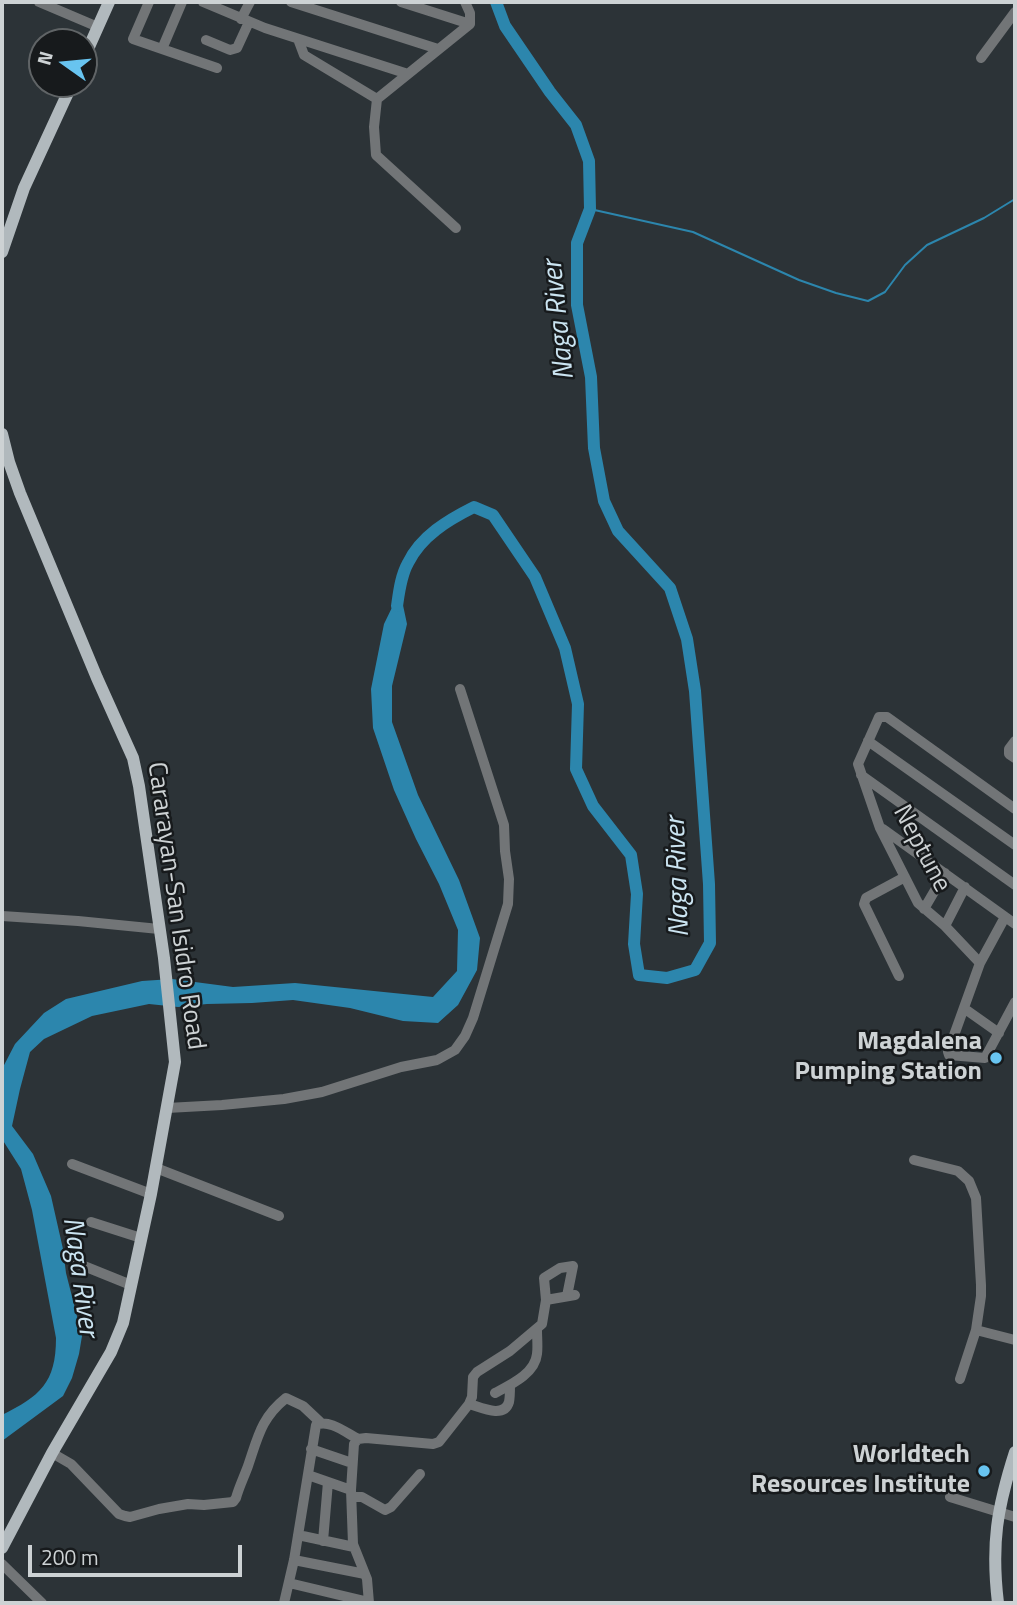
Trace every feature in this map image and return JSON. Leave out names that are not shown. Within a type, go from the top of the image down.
[{"type":"main road","points":[[98,27],[109,2]]},
{"type":"main road","points":[[2,252],[24,188],[66,98]]},
{"type":"main road","name":"Cararayan-San Isidro Road","points":[[2,434],[20,493],[132,758],[139,786],[175,1062],[151,1194],[123,1323],[111,1352],[52,1453],[2,1548]]},
{"type":"main road","points":[[998,1603],[994,1551],[998,1511],[1015,1452]]},
{"type":"street","points":[[39,2],[98,27]]},
{"type":"street","points":[[149,2],[133,39],[217,68]]},
{"type":"street","points":[[162,49],[182,2]]},
{"type":"street","points":[[202,2],[217,5],[245,21],[408,74]]},
{"type":"street","points":[[206,40],[230,50],[237,48],[250,2]]},
{"type":"street","points":[[291,2],[438,49]]},
{"type":"street","points":[[401,2],[470,24]]},
{"type":"street","points":[[466,2],[470,24]]},
{"type":"street","points":[[981,58],[1015,12]]},
{"type":"street","points":[[456,228],[376,155],[374,127],[377,99],[470,24]]},
{"type":"street","points":[[298,39],[304,55],[377,99]]},
{"type":"street","points":[[167,1108],[284,1099],[322,1091],[373,1075],[437,1060],[455,1050],[465,1036],[481,995],[510,892],[504,825],[460,690]]},
{"type":"street","points":[[1015,809],[887,717],[879,717],[858,764],[861,775],[1015,885]]},
{"type":"street","points":[[868,741],[1015,845]]},
{"type":"street","points":[[1015,741],[1009,754],[1015,758]]},
{"type":"street","name":"Neptune","points":[[861,775],[880,828],[918,903],[945,926],[980,963]]},
{"type":"street","points":[[880,828],[1015,924]]},
{"type":"street","points":[[925,909],[945,873]]},
{"type":"street","points":[[899,976],[864,904],[866,898],[905,877]]},
{"type":"street","points":[[945,926],[965,887]]},
{"type":"street","points":[[2,916],[159,929]]},
{"type":"street","points":[[1004,917],[980,963],[949,1055],[985,1058],[1015,1002]]},
{"type":"street","points":[[965,1009],[999,1033]]},
{"type":"street","points":[[914,1160],[958,1171],[969,1181],[976,1198],[981,1296],[976,1330],[960,1379]]},
{"type":"street","points":[[72,1164],[151,1194]]},
{"type":"street","points":[[156,1168],[278,1216]]},
{"type":"street","points":[[92,1222],[141,1238]]},
{"type":"street","points":[[74,1262],[131,1285]]},
{"type":"street","points":[[52,1453],[71,1464],[118,1514],[130,1517],[188,1504],[204,1506],[233,1502],[264,1422],[276,1405],[286,1398],[303,1406],[320,1422],[328,1423],[358,1439],[433,1444],[439,1442],[469,1404],[472,1397],[472,1377],[510,1351],[542,1324],[546,1300],[544,1278],[560,1268],[573,1266],[571,1296],[546,1300]]},
{"type":"street","points":[[495,1393],[510,1385],[534,1364],[537,1355],[537,1330]]},
{"type":"street","points":[[976,1330],[1015,1340]]},
{"type":"street","points":[[469,1404],[496,1412],[504,1410],[509,1404],[510,1385]]},
{"type":"street","points":[[284,1603],[294,1560],[311,1449],[316,1425],[320,1422]]},
{"type":"street","points":[[289,1583],[369,1602],[367,1578],[354,1547],[352,1463],[354,1444],[358,1439]]},
{"type":"street","points":[[311,1449],[352,1463]]},
{"type":"street","points":[[308,1475],[362,1497],[385,1510],[391,1507],[420,1474]]},
{"type":"street","points":[[323,1541],[328,1482]]},
{"type":"street","points":[[950,1497],[1015,1517]]},
{"type":"street","points":[[298,1535],[354,1547]]},
{"type":"street","points":[[294,1560],[365,1574]]},
{"type":"street","points":[[2,1564],[43,1603]]},
{"type":"water","points":[[400,591],[407,624],[392,686],[392,722],[418,795],[459,880],[480,938],[477,970],[458,1005],[438,1023],[403,1021],[350,1008],[293,1000],[178,1007],[149,1004],[92,1016],[44,1039],[30,1052],[12,1126],[33,1154],[51,1196],[82,1336],[72,1378],[63,1396],[2,1441],[2,1415],[36,1394],[43,1386],[53,1366],[55,1353],[56,1338],[32,1210],[21,1169],[2,1139],[2,1069],[15,1044],[44,1013],[66,999],[142,981],[172,979],[233,987],[295,983],[433,997],[457,971],[458,930],[394,790],[373,728],[371,689],[384,624]]},
{"type":"waterway","name":"Naga River","points":[[397,606],[406,568],[414,553],[428,537],[445,523],[474,507],[493,515],[535,577],[565,648],[578,704],[576,769],[593,806],[631,855],[637,894],[634,944],[639,975],[667,978],[695,970],[710,943],[709,884],[695,691],[687,639],[670,588],[618,531],[604,501],[594,448],[591,377],[577,305],[577,243],[590,209],[589,161],[576,125],[505,26],[496,2]]},
{"type":"waterway","points":[[590,209],[693,232],[799,280],[868,301],[885,292],[905,265],[927,245],[984,218],[1015,199]]},
{"type":"place","name":"Magdalena Pumping Station","points":[[996,1058]]},
{"type":"place","name":"Worldtech Resources Institute","points":[[984,1471]]}]
